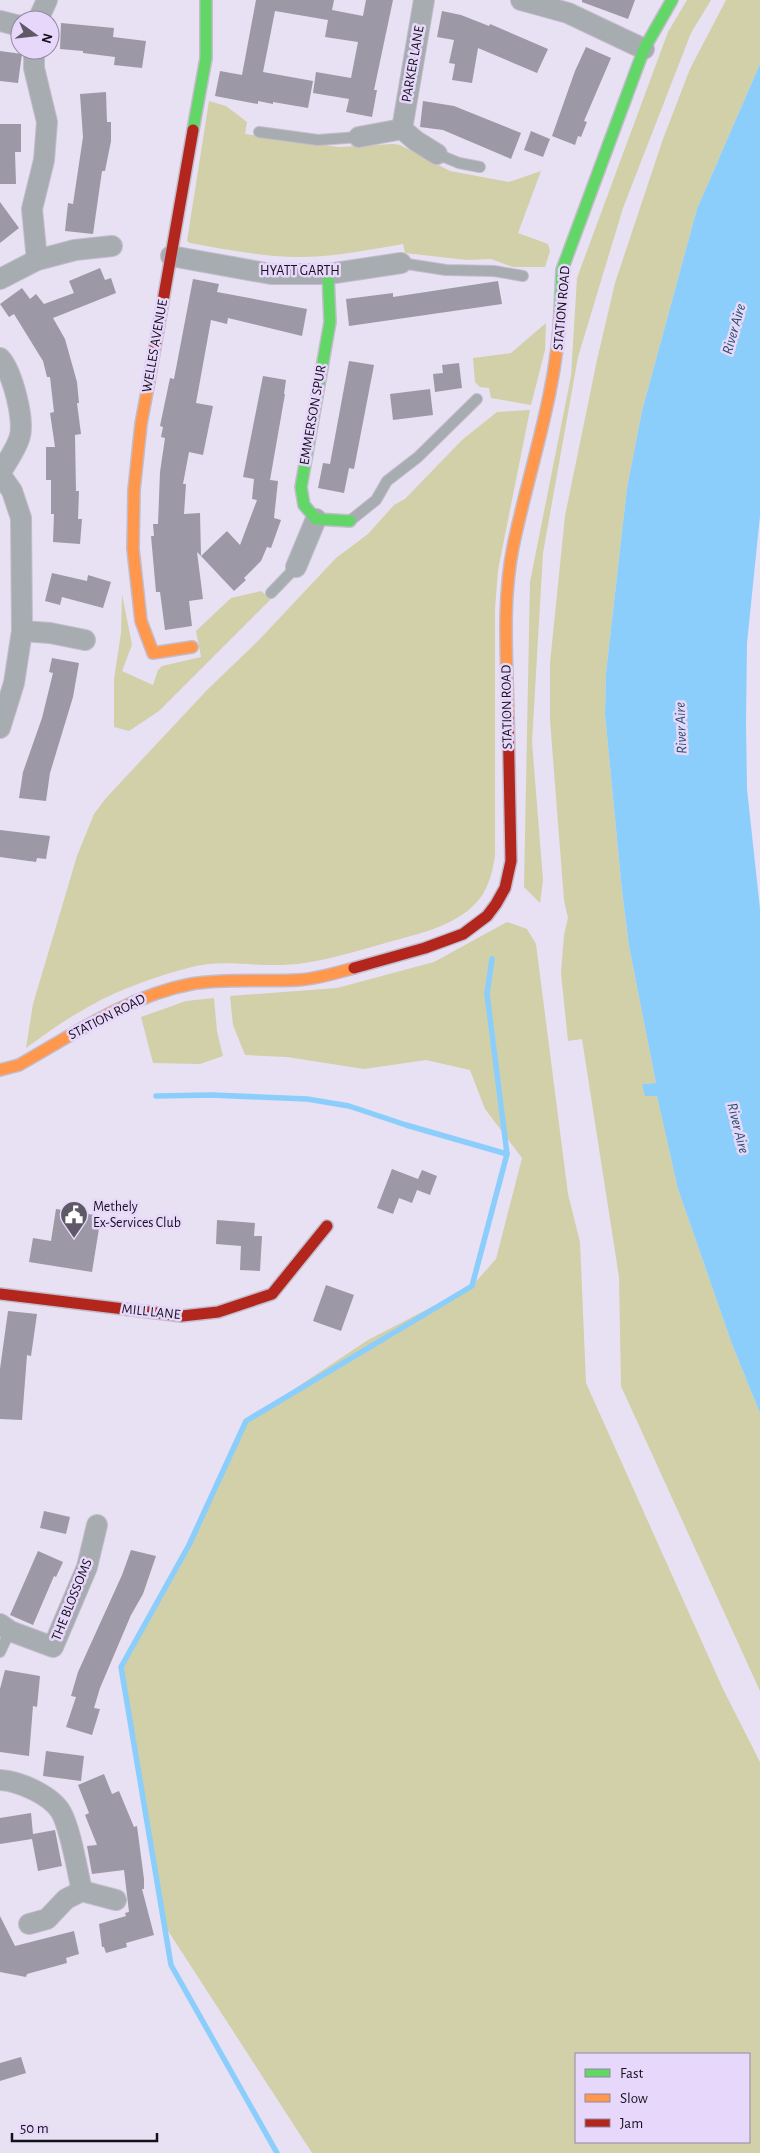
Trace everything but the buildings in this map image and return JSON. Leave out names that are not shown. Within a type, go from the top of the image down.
[{"type":"street","name":"WELLES AVENUE","points":[[192,648],[153,653],[141,621],[132,549],[134,490],[141,424],[206,58],[206,0]]},
{"type":"street","name":"PARKER LANE","points":[[402,129],[424,0]]},
{"type":"street","points":[[521,0],[568,12],[644,49]]},
{"type":"street","name":"STATION ROAD","points":[[0,1070],[19,1065],[130,1002],[160,991],[216,981],[243,979],[299,980],[351,969],[425,948],[463,934],[487,916],[496,904],[505,888],[511,861],[506,629],[513,549],[559,348],[562,270],[644,49],[672,0]]},
{"type":"street","points":[[34,60],[34,68],[47,122],[44,160],[32,209],[37,260]]},
{"type":"street","points":[[359,137],[402,129],[416,141],[437,154]]},
{"type":"street","points":[[0,279],[37,260],[75,250],[112,246]]},
{"type":"street","name":"HYATT GARTH","points":[[171,256],[271,274],[328,274],[401,263]]},
{"type":"street","name":"EMMERSON SPUR","points":[[316,519],[304,505],[301,487],[330,322],[328,274]]},
{"type":"street","points":[[0,358],[6,364],[18,400],[20,438],[0,474],[12,491],[20,518],[22,631],[14,683],[0,728]]},
{"type":"street","points":[[296,568],[316,519],[350,521]]},
{"type":"street","points":[[22,631],[50,633],[85,640]]},
{"type":"street","name":"MILL LANE","points":[[0,1294],[182,1316],[218,1312],[272,1294],[294,1270],[327,1226]]},
{"type":"street","name":"THE BLOSSOMS","points":[[5,1627],[53,1647],[87,1567],[97,1525]]},
{"type":"street","points":[[0,1780],[36,1789],[60,1811],[71,1842],[82,1891]]},
{"type":"street","points":[[29,1924],[48,1919],[66,1899],[82,1891],[116,1900]]},
{"type":"lane","points":[[259,132],[318,140],[359,137]]},
{"type":"lane","points":[[437,154],[459,163],[480,167]]},
{"type":"lane","points":[[401,263],[446,270],[494,271],[523,276]]},
{"type":"lane","points":[[350,521],[376,500],[387,481],[418,457],[477,399]]},
{"type":"lane","points":[[271,593],[296,568]]},
{"type":"lane","points":[[0,1652],[5,1627]]},
{"type":"green space","points":[[687,0],[711,0],[691,33],[623,208],[578,357],[543,553],[532,742],[543,880],[540,903],[524,887],[530,582],[571,376],[577,278],[668,32]]},
{"type":"green space","points":[[726,0],[760,0],[760,64],[697,209],[642,411],[627,488],[606,673],[605,714],[629,946],[656,1083],[643,1084],[657,1095],[678,1189],[732,1344],[760,1413],[760,1691],[621,1386],[619,1277],[582,1039],[568,1041],[561,973],[564,935],[568,918],[564,900],[550,720],[550,663],[565,516],[615,283],[663,139],[690,69]]},
{"type":"green space","points":[[209,101],[226,106],[247,122],[245,134],[339,147],[400,145],[450,171],[509,182],[541,171],[518,233],[548,244],[550,251],[545,267],[513,267],[491,259],[467,260],[405,253],[403,244],[335,255],[293,257],[254,254],[190,243],[187,241]]},
{"type":"green space","points":[[546,323],[545,350],[531,405],[491,398],[489,388],[480,387],[475,382],[473,358],[511,353]]},
{"type":"green space","points":[[530,410],[498,570],[495,609],[495,856],[488,884],[482,896],[462,915],[441,926],[333,958],[308,963],[282,965],[199,965],[159,976],[89,1006],[26,1048],[33,1004],[77,856],[94,814],[106,798],[208,689],[259,640],[336,558],[368,534],[394,505],[405,499],[462,440],[497,412]]},
{"type":"green space","points":[[261,591],[271,599],[159,711],[129,731],[114,727],[114,679],[121,633],[122,594],[132,645],[122,671],[153,685],[158,670],[162,666],[201,657],[196,631],[231,598]]},
{"type":"green space","points":[[507,922],[527,929],[536,944],[568,1194],[580,1242],[586,1383],[723,1689],[760,1762],[760,2153],[312,2153],[163,1923],[121,1667],[189,1545],[246,1421],[368,1340],[472,1286],[496,1259],[522,1158],[485,1109],[470,1070],[426,1060],[364,1069],[287,1057],[245,1055],[233,1025],[230,996],[337,988],[434,962]]},
{"type":"green space","points":[[214,998],[217,1031],[223,1056],[200,1064],[153,1063],[141,1017],[186,1001]]},
{"type":"water","name":"River Aire","points":[[760,64],[760,516],[747,643],[746,722],[747,789],[760,909],[760,1413],[732,1344],[678,1189],[657,1096],[645,1096],[642,1084],[656,1083],[629,946],[605,714],[606,673],[627,488],[642,411],[697,209]]},
{"type":"waterway","points":[[277,2153],[171,1965],[121,1667],[189,1545],[246,1421],[472,1286],[507,1154],[487,994],[492,959]]},
{"type":"waterway","points":[[156,1096],[211,1095],[307,1099],[349,1106],[406,1125],[507,1154]]},
{"type":"traffic: fast","points":[[193,130],[206,58],[206,0]]},
{"type":"traffic: fast","points":[[560,312],[562,270],[644,49],[672,0]]},
{"type":"traffic: fast","points":[[328,274],[330,322],[301,487],[304,505],[316,519],[350,521]]},
{"type":"traffic: slow","points":[[508,715],[507,589],[519,518],[554,372],[560,312]]},
{"type":"traffic: slow","points":[[149,381],[141,424],[134,490],[133,549],[141,621],[153,653],[192,647]]},
{"type":"traffic: slow","points":[[0,1070],[19,1065],[102,1017],[145,997],[168,990],[191,984],[218,981],[305,979],[326,976],[354,968]]},
{"type":"traffic: jam","points":[[149,381],[193,130]]},
{"type":"traffic: jam","points":[[354,968],[425,948],[463,934],[487,916],[496,904],[505,888],[511,861],[508,715]]},
{"type":"traffic: jam","points":[[0,1294],[182,1316],[218,1312],[272,1294],[327,1226]]},
{"type":"place","name":"Methely Ex-Services Club","points":[[74,1239]]}]
